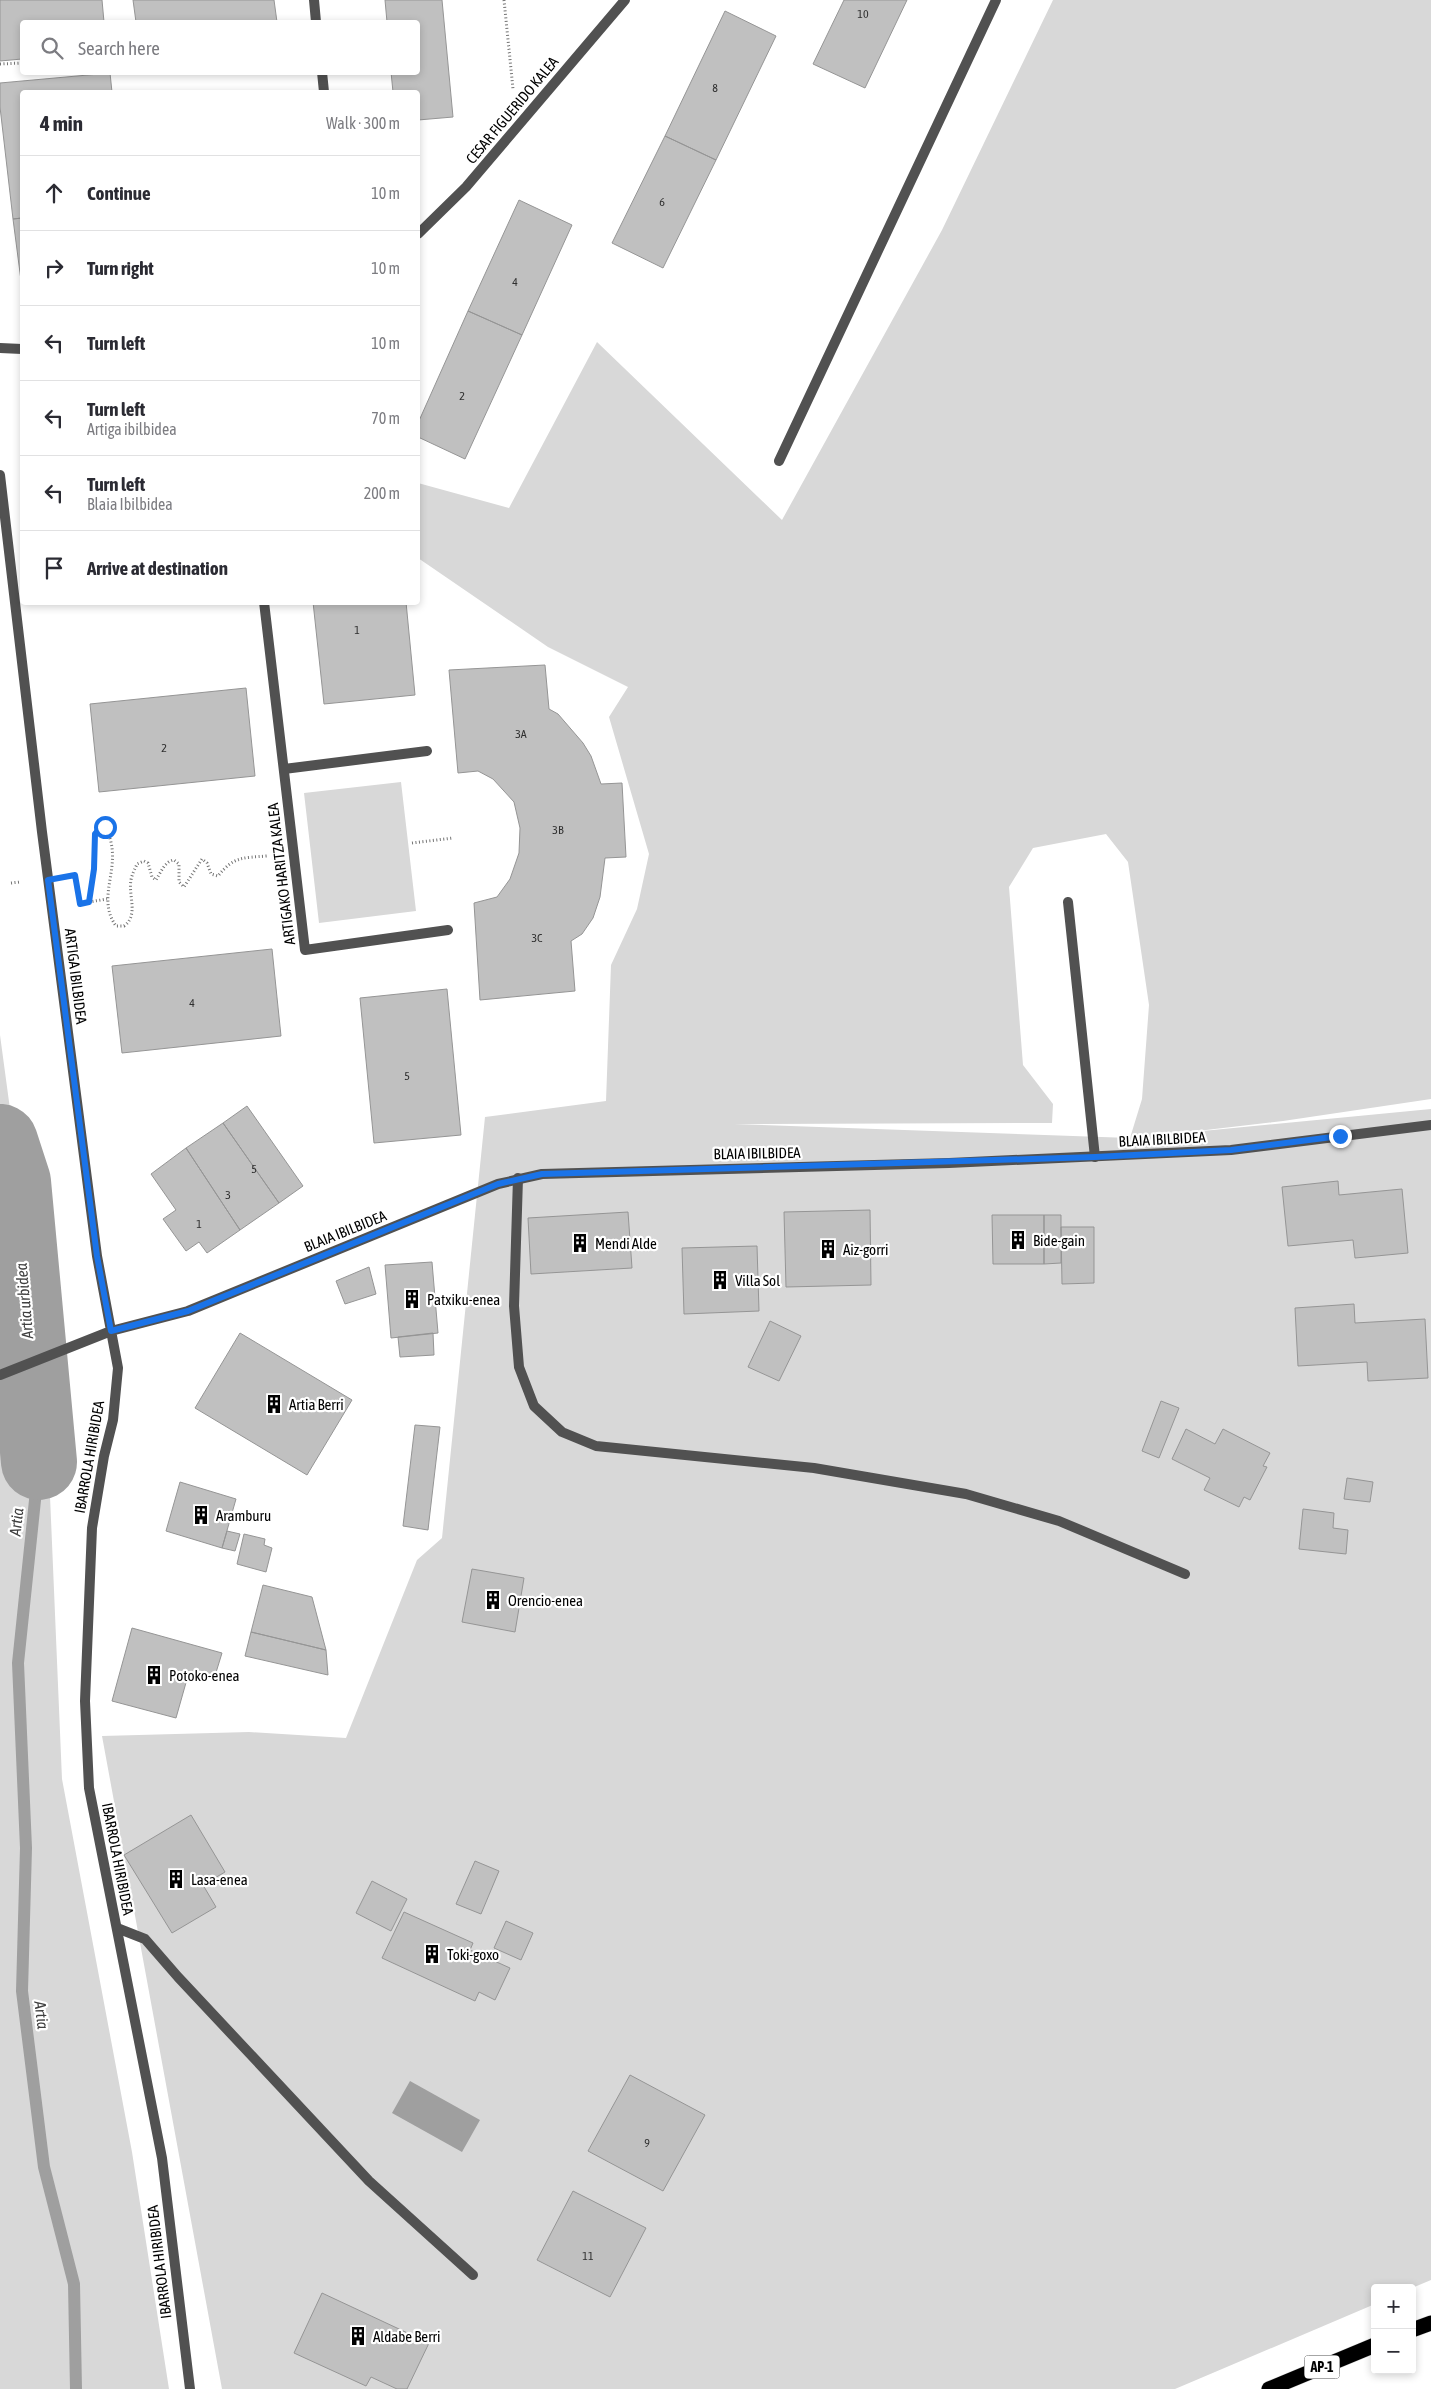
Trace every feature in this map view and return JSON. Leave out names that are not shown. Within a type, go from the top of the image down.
[{"type":"highway","points":[[1415,2329],[1431,2323]]},
{"type":"highway","name":"AP-1","points":[[1270,2389],[1371,2348]]},
{"type":"street","points":[[314,0],[316,20]]},
{"type":"street","name":"CESAR FIGUERIDO KALEA","points":[[420,232],[466,187],[625,0]]},
{"type":"street","points":[[780,461],[996,0]]},
{"type":"street","points":[[322,75],[324,90]]},
{"type":"street","points":[[0,348],[20,349]]},
{"type":"street","name":"ARTIGA IBILBIDEA","points":[[0,475],[48,880],[97,1256],[111,1331]]},
{"type":"street","name":"ARTIGAKO HARITZA KALEA","points":[[264,605],[305,950],[448,930]]},
{"type":"street","points":[[284,769],[427,751]]},
{"type":"street","points":[[1068,902],[1095,1157]]},
{"type":"street","name":"BLAIA IBILBIDEA","points":[[0,1375],[111,1331],[188,1311],[518,1178],[542,1174],[1095,1157],[1231,1150],[1431,1125]]},
{"type":"street","points":[[518,1178],[514,1306],[519,1367],[534,1406],[562,1432],[596,1446],[814,1468],[966,1494],[1059,1521],[1185,1574]]},
{"type":"street","name":"IBARROLA HIRIBIDEA","points":[[111,1331],[118,1368],[113,1420],[104,1456],[92,1528],[84,1701],[89,1788],[162,2158],[190,2389]]},
{"type":"street","points":[[117,1928],[145,1939],[178,1977],[369,2181],[473,2275]]},
{"type":"path","points":[[504,0],[517,128]]},
{"type":"path","points":[[0,64],[20,63]]},
{"type":"path","points":[[89,902],[94,869],[95,834],[101,827],[105,827],[112,839],[113,866],[107,899],[110,918],[116,926],[124,926],[129,922],[132,915],[132,880],[137,864],[144,861],[148,863],[152,878],[156,880],[170,860],[174,860],[179,864],[180,882],[184,887],[202,859],[207,863],[211,874],[218,876],[228,863],[242,858],[272,855]]},
{"type":"path","points":[[412,843],[453,838]]},
{"type":"path","points":[[11,883],[48,880]]},
{"type":"path","points":[[79,897],[80,904],[107,899]]},
{"type":"shaded area","points":[[1053,0],[1431,0],[1431,1099],[1283,1121],[1172,1134],[1431,1109],[1431,2280],[1416,2286],[1416,2284],[1371,2284],[1371,2306],[1175,2389],[222,2389],[102,1736],[249,1732],[346,1738],[417,1560],[442,1538],[485,1117],[606,1101],[611,965],[637,909],[649,854],[609,717],[628,687],[548,647],[420,559],[420,484],[509,508],[597,342],[782,520],[942,230]],"holes":[[[1106,834],[1128,862],[1149,1005],[1142,1099],[1130,1138],[734,1124],[1052,1123],[1053,1104],[1023,1065],[1009,887],[1033,848]]]},
{"type":"shaded area","points":[[401,782],[416,911],[319,923],[304,793]]},
{"type":"shaded area","points":[[0,1035],[29,1250],[0,1257]]},
{"type":"shaded area","points":[[47,1425],[62,1779],[132,2152],[169,2389],[0,2389],[0,1442]]},
{"type":"shaded area","points":[[410,2081],[480,2120],[462,2152],[392,2113]]},
{"type":"building","points":[[0,0],[102,0],[104,20],[20,20],[20,59],[0,61]]},
{"type":"building","points":[[133,0],[274,0],[277,20],[136,20]]},
{"type":"building","points":[[385,0],[442,0],[453,117],[420,120],[420,90],[393,90],[391,75],[420,75],[420,20],[387,20]]},
{"type":"building","points":[[844,0],[907,0],[865,88],[813,64]]},
{"type":"building","points":[[725,11],[776,36],[716,160],[665,136]]},
{"type":"building","points":[[88,75],[110,75],[112,90],[20,90],[20,218],[13,219],[0,107],[0,83]]},
{"type":"building","points":[[665,136],[716,160],[663,268],[612,243]]},
{"type":"building","points":[[519,200],[572,225],[522,335],[468,311]]},
{"type":"building","points":[[20,218],[20,273],[13,219]]},
{"type":"building","points":[[468,311],[522,335],[465,459],[420,438],[420,419]]},
{"type":"building","points":[[313,605],[406,605],[415,695],[324,704]]},
{"type":"building","points":[[545,665],[549,709],[558,714],[583,743],[591,756],[601,784],[622,783],[626,857],[605,858],[600,897],[593,918],[582,934],[571,941],[575,991],[480,1000],[474,903],[497,897],[510,879],[519,853],[520,828],[514,802],[493,779],[478,771],[458,773],[449,670]]},
{"type":"building","points":[[246,688],[255,776],[99,792],[90,704]]},
{"type":"building","points":[[272,949],[281,1036],[122,1053],[112,966]]},
{"type":"building","points":[[447,989],[461,1135],[374,1143],[360,998]]},
{"type":"building","points":[[247,1106],[303,1186],[279,1203],[223,1123]]},
{"type":"building","points":[[223,1123],[279,1203],[240,1230],[186,1148]]},
{"type":"building","points":[[186,1148],[240,1230],[207,1253],[199,1242],[186,1251],[163,1219],[176,1210],[151,1174]]},
{"type":"building","points":[[1338,1181],[1339,1195],[1402,1189],[1408,1253],[1355,1258],[1353,1240],[1288,1246],[1282,1187]]},
{"type":"building","name":"Aiz-gorri","points":[[870,1210],[871,1285],[786,1287],[784,1212]]},
{"type":"building","name":"Mendi Alde","points":[[628,1212],[632,1268],[531,1274],[528,1218]]},
{"type":"building","name":"Bide-gain","points":[[992,1215],[1044,1215],[1044,1264],[993,1264]]},
{"type":"building","points":[[1044,1215],[1061,1215],[1061,1263],[1044,1264]]},
{"type":"building","points":[[1061,1227],[1094,1227],[1094,1283],[1062,1284]]},
{"type":"building","name":"Villa Sol","points":[[757,1246],[759,1311],[684,1314],[682,1248]]},
{"type":"building","name":"Patxiku-enea","points":[[432,1262],[438,1333],[391,1338],[385,1265]]},
{"type":"building","points":[[369,1267],[376,1294],[345,1304],[336,1281]]},
{"type":"building","points":[[1354,1304],[1355,1323],[1425,1319],[1428,1378],[1368,1381],[1367,1362],[1298,1366],[1295,1308]]},
{"type":"building","points":[[770,1321],[801,1336],[779,1381],[748,1367]]},
{"type":"building","name":"Artia Berri","points":[[240,1333],[352,1400],[307,1475],[195,1408]]},
{"type":"building","points":[[433,1333],[434,1355],[400,1357],[398,1337]]},
{"type":"building","points":[[1161,1401],[1179,1408],[1159,1458],[1142,1451]]},
{"type":"building","points":[[415,1425],[440,1427],[428,1530],[403,1526]]},
{"type":"building","points":[[1186,1429],[1215,1444],[1223,1429],[1270,1453],[1263,1466],[1267,1467],[1250,1500],[1244,1497],[1239,1507],[1204,1490],[1210,1478],[1172,1459]]},
{"type":"building","points":[[1347,1478],[1373,1482],[1370,1502],[1344,1499]]},
{"type":"building","name":"Aramburu","points":[[180,1482],[236,1499],[222,1548],[166,1531]]},
{"type":"building","points":[[1303,1509],[1334,1513],[1333,1528],[1348,1530],[1346,1554],[1299,1549]]},
{"type":"building","points":[[227,1531],[240,1534],[235,1551],[222,1548]]},
{"type":"building","points":[[244,1534],[265,1539],[264,1545],[272,1548],[266,1572],[237,1564]]},
{"type":"building","name":"Orencio-enea","points":[[472,1569],[524,1578],[515,1632],[462,1622]]},
{"type":"building","points":[[263,1585],[312,1597],[326,1650],[251,1632]]},
{"type":"building","name":"Potoko-enea","points":[[132,1628],[222,1653],[214,1679],[189,1672],[176,1718],[112,1701]]},
{"type":"building","points":[[251,1632],[326,1650],[328,1675],[245,1656]]},
{"type":"building","name":"Lasa-enea","points":[[191,1815],[225,1872],[203,1885],[216,1907],[172,1933],[124,1855]]},
{"type":"building","points":[[475,1861],[499,1871],[481,1914],[456,1904]]},
{"type":"building","points":[[372,1881],[407,1899],[391,1931],[356,1913]]},
{"type":"building","name":"Toki-goxo","points":[[404,1912],[473,1943],[470,1950],[510,1968],[495,2000],[479,1992],[475,2001],[382,1958]]},
{"type":"building","points":[[506,1921],[533,1933],[521,1960],[494,1948]]},
{"type":"building","points":[[630,2075],[705,2115],[663,2191],[588,2151]]},
{"type":"building","points":[[573,2191],[646,2228],[610,2297],[537,2260]]},
{"type":"building","name":"Aldabe Berri","points":[[322,2293],[429,2343],[407,2389],[397,2389],[371,2377],[366,2386],[294,2353]]},
{"type":"waterway","name":"Artia urbidea","points":[[0,1142],[13,1182],[39,1462]]},
{"type":"waterway","name":"Artia","points":[[39,1462],[18,1663],[26,1848],[22,1991],[44,2167],[74,2284],[76,2389]]},
{"type":"place","name":"Bide-gain","points":[[1018,1240]]},
{"type":"place","name":"Mendi Alde","points":[[580,1243]]},
{"type":"place","name":"Aiz-gorri","points":[[828,1249]]},
{"type":"place","name":"Villa Sol","points":[[720,1280]]},
{"type":"place","name":"Patxiku-enea","points":[[412,1299]]},
{"type":"place","name":"Artia Berri","points":[[274,1404]]},
{"type":"place","name":"Aramburu","points":[[201,1515]]},
{"type":"place","name":"Orencio-enea","points":[[493,1600]]},
{"type":"place","name":"Potoko-enea","points":[[154,1675]]},
{"type":"place","name":"Lasa-enea","points":[[176,1879]]},
{"type":"place","name":"Toki-goxo","points":[[432,1954]]},
{"type":"place","name":"Aldabe Berri","points":[[358,2336]]},
{"type":"route","points":[[105,827],[101,827],[95,834],[94,869],[89,902],[80,904],[75,875],[48,880],[97,1256],[111,1331],[188,1311],[498,1184],[542,1174],[949,1163],[1095,1157],[1231,1150],[1340,1136]]}]
